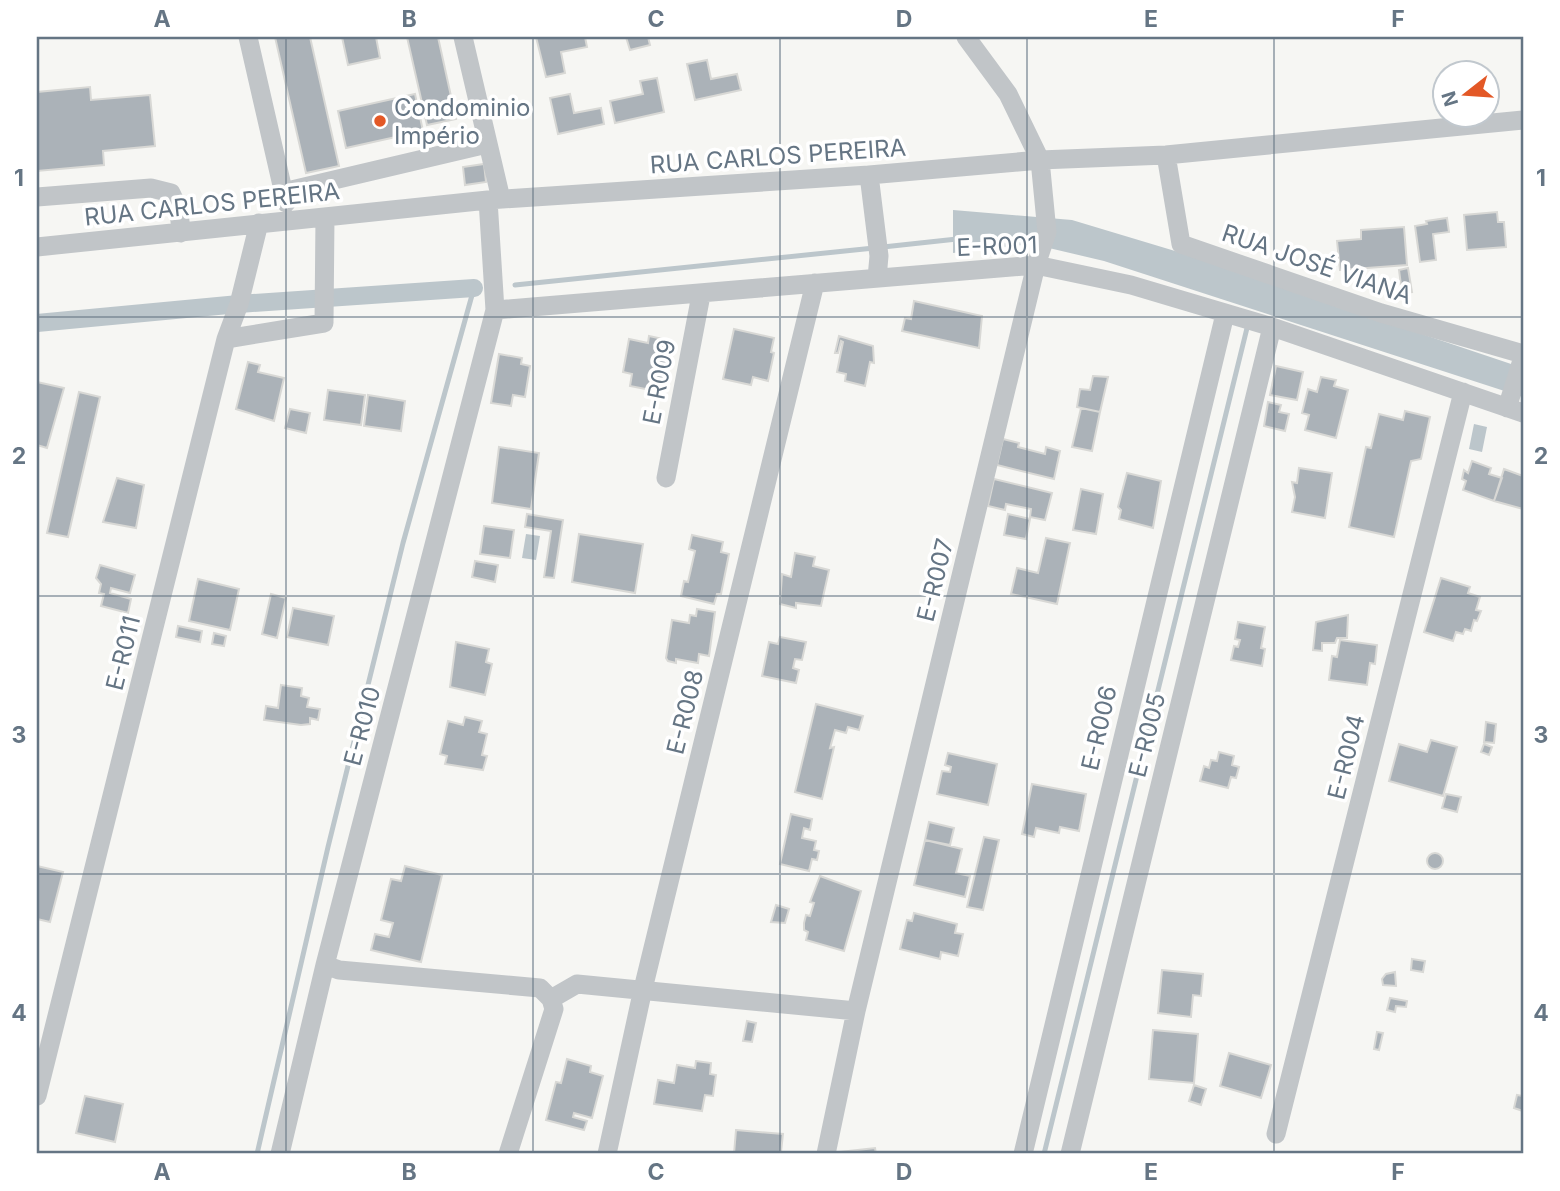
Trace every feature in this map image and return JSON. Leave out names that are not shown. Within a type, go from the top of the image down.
[{"type":"street","points":[[248,37],[289,220]]},
{"type":"street","name":"E-R010","points":[[280,1154],[325,965],[495,310],[495,200],[487,144],[463,37]]},
{"type":"street","points":[[966,37],[1008,94],[1040,160]]},
{"type":"street","name":"RUA CARLOS PEREIRA","points":[[37,247],[495,200],[869,175],[1040,160],[1166,155],[1523,120]]},
{"type":"street","points":[[283,192],[487,144]]},
{"type":"street","name":"RUA JOSÉ VIANA","points":[[1166,155],[1181,244],[1381,313],[1523,356]]},
{"type":"street","name":"E-R007","points":[[826,1154],[856,1011],[1036,265],[1047,232],[1040,160]]},
{"type":"street","points":[[869,175],[879,256],[877,278]]},
{"type":"street","points":[[37,197],[151,188],[171,192],[179,210],[181,233]]},
{"type":"street","points":[[226,339],[324,323],[325,217]]},
{"type":"street","name":"E-R011","points":[[37,1096],[226,339],[239,304],[259,223]]},
{"type":"street","name":"E-R001","points":[[495,310],[701,295],[1036,265],[1131,285],[1272,327],[1515,411]]},
{"type":"street","name":"E-R008","points":[[607,1154],[643,989],[816,283]]},
{"type":"street","name":"E-R009","points":[[666,478],[701,295]]},
{"type":"street","name":"E-R006","points":[[1023,1154],[1225,314]]},
{"type":"street","name":"E-R005","points":[[1070,1154],[1272,327]]},
{"type":"street","points":[[1515,411],[1523,356]]},
{"type":"street","name":"E-R004","points":[[1276,1134],[1463,392]]},
{"type":"street","points":[[325,965],[339,970],[540,988],[551,999],[554,1009],[508,1154]]},
{"type":"street","points":[[551,999],[578,985],[856,1011]]},
{"type":"shaded area","points":[[953,210],[1072,220],[1175,251],[1523,368],[1523,397],[1104,261],[1032,244],[953,253]]},
{"type":"shaded area","points":[[1474,424],[1487,427],[1482,452],[1469,449]]},
{"type":"shaded area","points":[[526,534],[540,536],[536,560],[522,558]]},
{"type":"building","points":[[275,37],[310,37],[339,166],[306,173]]},
{"type":"building","points":[[342,37],[376,37],[380,58],[348,65]]},
{"type":"building","points":[[407,37],[438,37],[456,119],[427,125]]},
{"type":"building","points":[[536,37],[585,37],[587,47],[561,52],[565,73],[546,77]]},
{"type":"building","points":[[626,37],[648,37],[650,45],[630,50]]},
{"type":"building","points":[[707,60],[711,79],[737,74],[741,90],[695,100],[687,64]]},
{"type":"building","points":[[657,78],[664,112],[615,123],[610,101],[643,94],[640,81]]},
{"type":"building","points":[[90,87],[91,100],[150,95],[155,146],[103,151],[104,165],[37,171],[37,92]]},
{"type":"building","name":"Condominio Império","points":[[415,94],[423,131],[346,148],[338,111]]},
{"type":"building","points":[[570,94],[574,113],[601,108],[604,124],[558,134],[550,98]]},
{"type":"building","points":[[484,164],[486,182],[465,185],[463,167]]},
{"type":"building","points":[[1497,212],[1498,222],[1504,222],[1506,247],[1467,250],[1464,215]]},
{"type":"building","points":[[1447,218],[1449,232],[1433,234],[1436,260],[1420,262],[1415,226],[1427,224],[1426,221]]},
{"type":"building","points":[[1404,227],[1407,265],[1340,270],[1337,241],[1361,239],[1361,230]]},
{"type":"building","points":[[1408,268],[1412,292],[1402,293],[1399,270]]},
{"type":"building","points":[[914,301],[982,316],[979,348],[902,331],[905,318],[911,319]]},
{"type":"building","points":[[734,329],[774,338],[768,381],[753,377],[751,385],[723,379]]},
{"type":"building","points":[[649,336],[672,341],[667,367],[661,366],[660,371],[665,372],[661,392],[630,386],[632,374],[623,372],[629,339],[648,343]]},
{"type":"building","points":[[839,336],[873,346],[874,363],[870,362],[865,386],[845,381],[846,374],[837,372],[843,342],[841,341],[838,353],[835,353]]},
{"type":"building","points":[[499,354],[522,358],[521,364],[530,366],[525,397],[513,395],[511,406],[491,403]]},
{"type":"building","points":[[248,362],[260,365],[258,372],[284,378],[274,421],[236,409]]},
{"type":"building","points":[[1276,366],[1303,372],[1297,400],[1270,395]]},
{"type":"building","points":[[1093,376],[1108,377],[1100,412],[1077,407],[1080,389],[1090,390]]},
{"type":"building","points":[[1321,377],[1336,380],[1334,386],[1348,390],[1336,438],[1305,430],[1309,415],[1302,413],[1308,389],[1317,392]]},
{"type":"building","points":[[37,382],[64,388],[47,448],[37,445]]},
{"type":"building","points":[[328,390],[365,395],[361,425],[324,420]]},
{"type":"building","points":[[79,392],[100,397],[68,537],[47,533]]},
{"type":"building","points":[[368,395],[405,401],[401,431],[364,426]]},
{"type":"building","points":[[1268,402],[1281,405],[1279,412],[1289,414],[1285,431],[1264,426]]},
{"type":"building","points":[[1081,408],[1100,412],[1092,451],[1072,447]]},
{"type":"building","points":[[290,409],[310,413],[306,433],[285,428]]},
{"type":"building","points":[[1405,411],[1430,417],[1421,459],[1411,461],[1394,537],[1349,527],[1366,447],[1371,448],[1379,414],[1403,420]]},
{"type":"building","points":[[1003,439],[1019,443],[1018,447],[1045,454],[1046,447],[1060,451],[1054,479],[997,465]]},
{"type":"building","points":[[499,447],[539,453],[531,509],[492,503]]},
{"type":"building","points":[[1472,461],[1491,468],[1489,474],[1502,478],[1494,501],[1463,490],[1466,481],[1462,479],[1464,470],[1468,473]]},
{"type":"building","points":[[1299,468],[1332,473],[1325,518],[1292,512],[1295,497],[1292,482],[1297,483]]},
{"type":"building","points":[[1504,469],[1523,476],[1523,509],[1494,501]]},
{"type":"building","points":[[1127,473],[1161,481],[1153,528],[1119,519],[1121,510],[1118,507]]},
{"type":"building","points":[[117,478],[144,485],[136,528],[103,522]]},
{"type":"building","points":[[994,479],[1052,493],[1045,520],[1030,517],[1031,509],[1006,504],[1005,510],[988,506]]},
{"type":"building","points":[[1081,489],[1103,494],[1096,534],[1073,530]]},
{"type":"building","points":[[527,514],[563,520],[554,578],[544,577],[551,531],[525,527]]},
{"type":"building","points":[[1008,514],[1030,519],[1026,539],[1004,535]]},
{"type":"building","points":[[484,526],[514,530],[510,558],[480,554]]},
{"type":"building","points":[[579,534],[643,544],[635,593],[572,582]]},
{"type":"building","points":[[692,535],[723,542],[721,552],[729,554],[721,594],[717,594],[714,604],[681,596],[684,581],[688,582],[695,551],[689,549]]},
{"type":"building","points":[[1046,538],[1070,543],[1057,604],[1011,594],[1017,568],[1038,573]]},
{"type":"building","points":[[795,553],[815,557],[813,566],[829,570],[821,606],[796,603],[796,608],[780,604],[782,574],[791,577]]},
{"type":"building","points":[[475,561],[498,565],[495,582],[472,577]]},
{"type":"building","points":[[100,565],[135,575],[130,593],[111,588],[110,593],[131,599],[128,613],[101,606],[104,594],[99,593],[101,584],[96,578]]},
{"type":"building","points":[[1441,578],[1470,587],[1468,593],[1480,597],[1476,610],[1481,611],[1477,621],[1474,620],[1471,631],[1465,629],[1463,634],[1456,632],[1453,641],[1424,632]]},
{"type":"building","points":[[198,579],[239,589],[230,630],[189,621]]},
{"type":"building","points":[[271,594],[286,598],[277,638],[262,634]]},
{"type":"building","points":[[293,608],[334,616],[328,645],[287,637]]},
{"type":"building","points":[[697,609],[715,612],[709,656],[699,654],[698,663],[676,659],[676,663],[668,661],[666,658],[672,620],[689,623],[690,615],[696,616]]},
{"type":"building","points":[[1348,615],[1347,638],[1337,638],[1335,643],[1322,643],[1322,651],[1313,650],[1316,622]]},
{"type":"building","points":[[1238,622],[1265,627],[1261,648],[1265,649],[1262,666],[1231,660],[1234,646],[1238,647],[1240,640],[1235,639]]},
{"type":"building","points":[[178,626],[202,631],[200,642],[176,637]]},
{"type":"building","points":[[214,633],[226,636],[224,646],[212,644]]},
{"type":"building","points":[[780,637],[806,642],[802,660],[795,659],[793,668],[799,670],[796,683],[762,676],[769,642],[778,644]]},
{"type":"building","points":[[1340,640],[1377,645],[1375,664],[1370,663],[1367,685],[1329,680],[1332,656],[1337,657]]},
{"type":"building","points":[[456,642],[489,649],[486,662],[492,664],[485,695],[450,687]]},
{"type":"building","points":[[281,685],[302,688],[301,696],[309,698],[307,707],[320,709],[318,720],[310,718],[310,724],[301,725],[264,720],[266,706],[278,708]]},
{"type":"building","points":[[816,704],[863,716],[859,730],[848,727],[846,733],[835,730],[830,748],[834,747],[822,799],[795,792]]},
{"type":"building","points":[[465,717],[482,721],[479,732],[487,734],[482,755],[487,756],[483,770],[445,764],[447,756],[440,754],[448,721],[463,725]]},
{"type":"building","points":[[1486,722],[1496,724],[1494,743],[1484,742]]},
{"type":"building","points":[[1431,740],[1457,747],[1443,796],[1389,781],[1399,744],[1427,752]]},
{"type":"building","points":[[1484,744],[1492,747],[1489,755],[1481,752]]},
{"type":"building","points":[[1219,752],[1234,756],[1232,765],[1239,767],[1236,778],[1231,777],[1228,788],[1200,781],[1204,766],[1209,768],[1211,760],[1217,761]]},
{"type":"building","points":[[948,753],[997,764],[988,805],[937,794],[942,771],[950,772],[951,767],[945,765]]},
{"type":"building","points":[[1032,784],[1086,794],[1079,831],[1060,827],[1059,833],[1036,828],[1034,837],[1022,834]]},
{"type":"building","points":[[1446,794],[1461,797],[1457,812],[1442,808]]},
{"type":"building","points":[[791,814],[812,819],[810,830],[804,828],[802,838],[816,841],[814,850],[819,851],[817,860],[812,859],[809,871],[780,864]]},
{"type":"building","points":[[929,822],[954,828],[950,845],[925,840]]},
{"type":"building","points":[[984,837],[999,840],[983,910],[967,907]]},
{"type":"building","points":[[925,840],[962,849],[956,873],[970,876],[965,897],[914,885]]},
{"type":"building","points":[[1435,853],[1441,855],[1441,867],[1435,869],[1429,867],[1427,861],[1429,855]]},
{"type":"building","points":[[37,866],[63,872],[50,922],[37,919]]},
{"type":"building","points":[[405,866],[442,875],[421,962],[371,950],[375,934],[389,937],[393,923],[381,920],[391,879],[401,881]]},
{"type":"building","points":[[820,876],[861,891],[844,951],[806,940],[808,932],[804,930],[804,923],[806,915],[810,916],[814,903],[810,902]]},
{"type":"building","points":[[776,905],[789,909],[785,923],[771,922]]},
{"type":"building","points":[[914,913],[957,924],[955,933],[963,934],[958,956],[941,952],[940,959],[900,949],[907,920],[912,921]]},
{"type":"building","points":[[1412,959],[1425,961],[1423,972],[1411,970]]},
{"type":"building","points":[[1162,970],[1203,974],[1201,996],[1193,995],[1191,1017],[1158,1013]]},
{"type":"building","points":[[1395,972],[1396,986],[1383,985],[1382,979],[1386,974]]},
{"type":"building","points":[[1390,998],[1407,1001],[1406,1007],[1396,1006],[1395,1012],[1387,1010]]},
{"type":"building","points":[[747,1021],[756,1023],[752,1042],[743,1041]]},
{"type":"building","points":[[1153,1030],[1198,1034],[1194,1083],[1149,1079]]},
{"type":"building","points":[[1377,1032],[1383,1033],[1379,1050],[1374,1049]]},
{"type":"building","points":[[1229,1053],[1271,1065],[1261,1098],[1220,1086]]},
{"type":"building","points":[[567,1059],[591,1066],[590,1072],[603,1076],[592,1118],[574,1113],[573,1117],[587,1121],[584,1130],[546,1120],[556,1082],[561,1083]]},
{"type":"building","points":[[696,1061],[711,1063],[710,1074],[716,1075],[713,1096],[705,1095],[702,1111],[654,1104],[658,1080],[674,1083],[677,1065],[695,1068]]},
{"type":"building","points":[[1194,1085],[1206,1089],[1201,1105],[1189,1101]]},
{"type":"building","points":[[1517,1095],[1523,1096],[1523,1111],[1514,1108]]},
{"type":"building","points":[[85,1096],[123,1104],[115,1142],[76,1133]]},
{"type":"building","points":[[736,1130],[783,1134],[781,1152],[792,1154],[734,1154]]},
{"type":"building","points":[[875,1148],[876,1154],[840,1154],[840,1152]]},
{"type":"waterway","points":[[883,247],[957,239]]},
{"type":"waterway","points":[[515,285],[874,248]]},
{"type":"waterway","points":[[257,1154],[328,847],[403,543],[474,288]]},
{"type":"waterway","points":[[37,323],[239,304],[474,288]]},
{"type":"waterway","points":[[1044,1154],[1248,324]]},
{"type":"place","name":"Condominio Império","points":[[380,121]]}]
